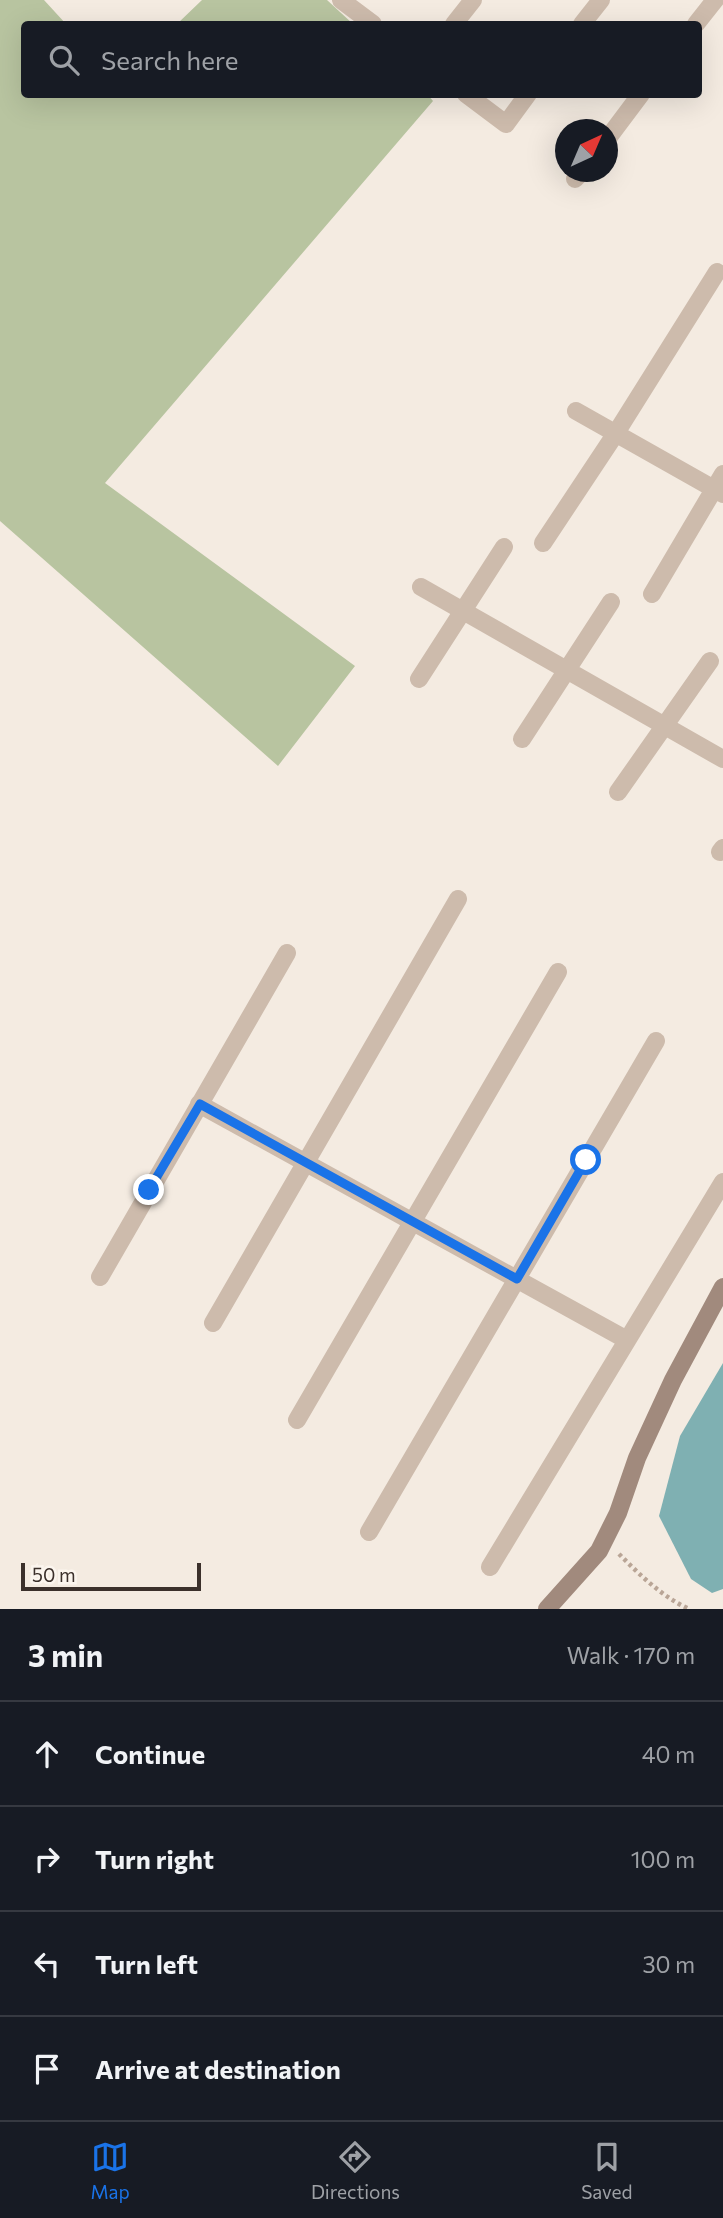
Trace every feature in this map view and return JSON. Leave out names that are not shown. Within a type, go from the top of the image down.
[{"type":"street","points":[[456,21],[473,0]]},
{"type":"street","points":[[584,21],[601,0]]},
{"type":"street","points":[[698,21],[715,0]]},
{"type":"street","points":[[348,2],[370,21]]},
{"type":"street","points":[[471,98],[506,124],[525,98]]},
{"type":"street","points":[[618,124],[638,98]]},
{"type":"street","points":[[543,543],[717,272]]},
{"type":"street","points":[[576,411],[720,485],[652,594]]},
{"type":"street","points":[[419,679],[504,547]]},
{"type":"street","points":[[421,587],[723,760]]},
{"type":"street","points":[[522,738],[611,602]]},
{"type":"street","points":[[618,793],[710,661]]},
{"type":"street","points":[[213,1323],[458,899]]},
{"type":"street","points":[[100,1277],[287,953]]},
{"type":"street","points":[[297,1420],[558,972]]},
{"type":"street","points":[[369,1532],[656,1041]]},
{"type":"street","points":[[200,1104],[627,1340]]},
{"type":"street","points":[[490,1567],[723,1182]]},
{"type":"street","points":[[547,1609],[599,1551],[618,1513],[637,1458],[673,1380],[723,1287]]},
{"type":"path","points":[[605,1539],[645,1581],[674,1602],[689,1609]]},
{"type":"green space","points":[[0,0],[44,0],[63,21],[21,21],[21,98],[430,98],[433,101],[105,483],[355,666],[278,766],[0,521]]},
{"type":"green space","points":[[202,0],[327,0],[350,21],[180,21]]},
{"type":"water","points":[[723,1363],[723,1589],[712,1593],[691,1579],[659,1516],[680,1436]]},
{"type":"route","points":[[149,1190],[200,1104],[517,1279],[586,1160]]}]
